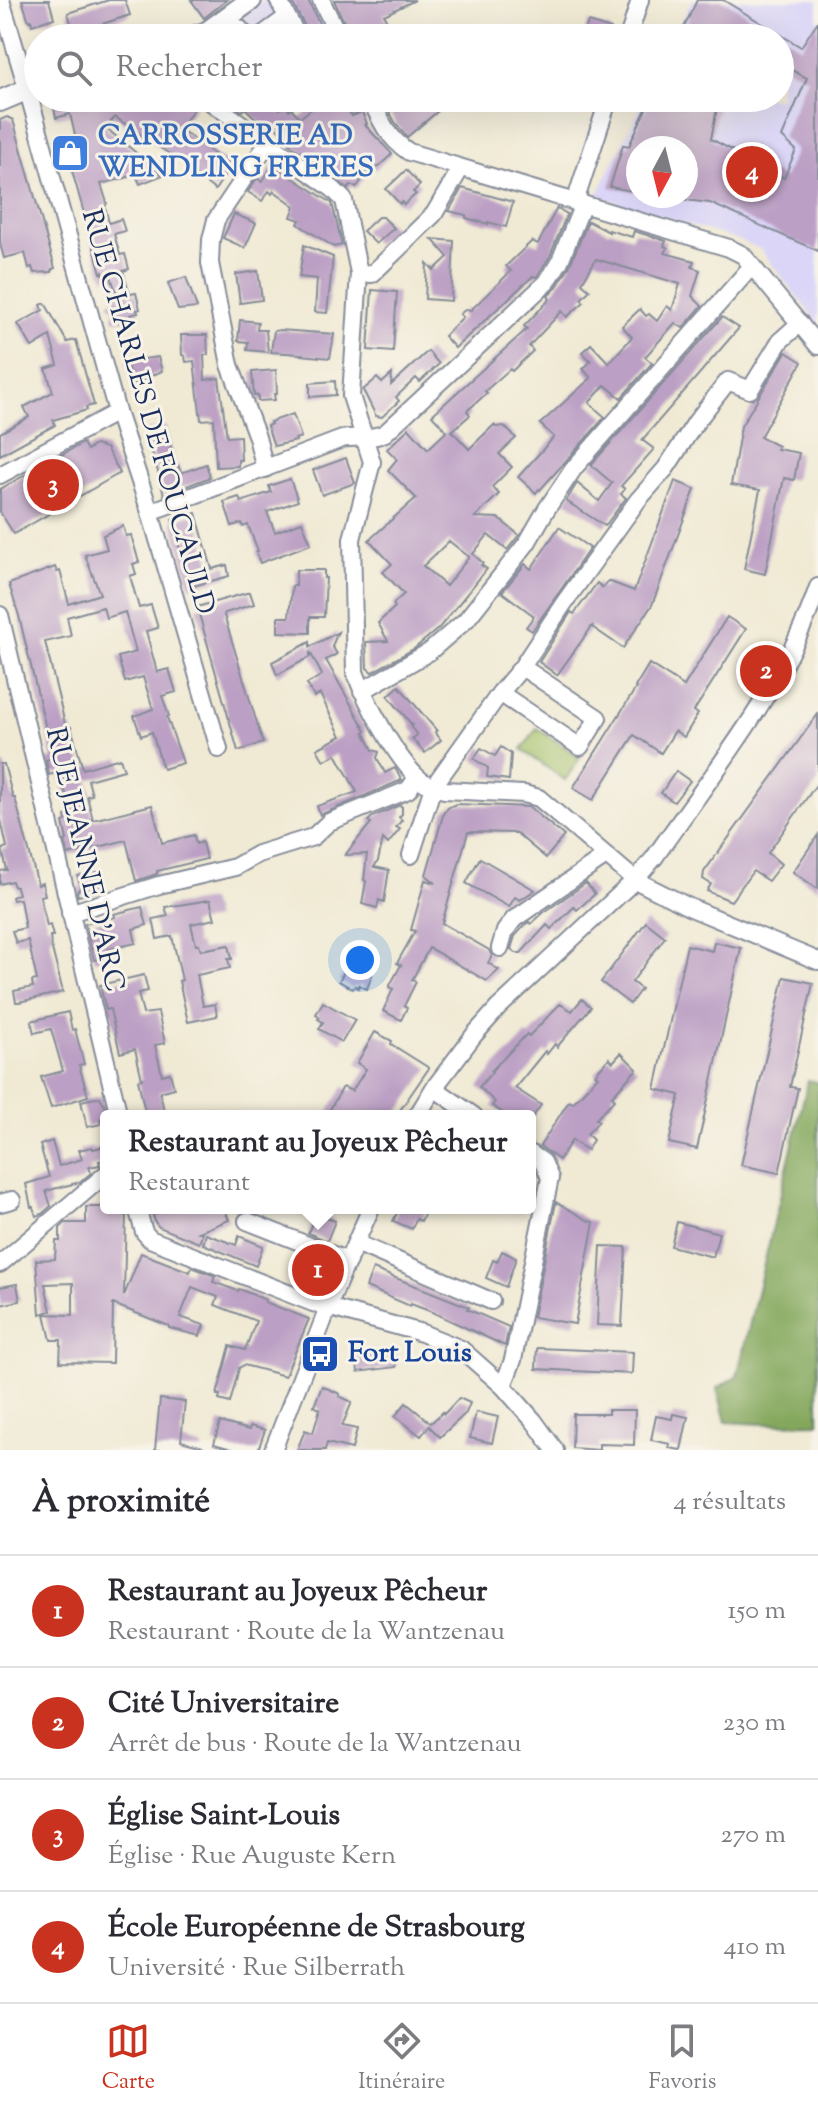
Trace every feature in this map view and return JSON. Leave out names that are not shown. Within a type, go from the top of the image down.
[{"type":"main road","points":[[220,23],[251,0]]},
{"type":"main road","points":[[0,101],[24,91]]},
{"type":"street","name":"RUE CHARLES DE FOUCAULD","points":[[1,0],[24,63]]},
{"type":"street","points":[[278,0],[291,24]]},
{"type":"street","points":[[321,0],[333,24]]},
{"type":"street","points":[[632,24],[640,0]]},
{"type":"street","points":[[277,24],[287,17]]},
{"type":"street","name":"RUE CHARLES DE FOUCAULD","points":[[39,112],[117,412],[150,512],[219,749]]},
{"type":"street","points":[[224,112],[344,200],[359,273],[351,396],[372,462],[352,539],[355,672],[383,728],[417,778],[444,790],[524,794],[539,798],[635,880],[689,907],[818,961]]},
{"type":"street","points":[[377,112],[387,133],[409,152],[729,248],[743,255],[818,346]]},
{"type":"street","points":[[150,512],[342,439],[378,437],[385,433],[547,282],[560,261],[605,112]]},
{"type":"street","points":[[265,469],[257,437],[230,365],[210,263],[216,220],[267,144]]},
{"type":"street","points":[[359,273],[372,274],[434,214],[461,168]]},
{"type":"street","points":[[362,691],[429,652],[466,620],[527,543],[574,468],[752,266]]},
{"type":"street","points":[[411,855],[433,787],[522,667],[638,500],[666,468],[728,381],[750,390],[780,341],[800,323]]},
{"type":"street","points":[[0,475],[117,412]]},
{"type":"street","points":[[421,1110],[474,1035],[498,1008],[635,880],[654,858],[762,704],[801,633],[818,587]]},
{"type":"street","name":"RUE JEANNE D'ARC","points":[[1,622],[118,1110]]},
{"type":"street","points":[[500,693],[580,747],[598,718],[522,667]]},
{"type":"street","points":[[70,913],[159,885],[235,867],[258,854],[313,837],[329,822],[408,790],[417,778]]},
{"type":"street","points":[[500,948],[505,931],[514,919],[606,856]]},
{"type":"street","points":[[434,1088],[465,1110]]},
{"type":"street","points":[[503,1386],[513,1360],[550,1178],[543,1162],[536,1157]]},
{"type":"street","points":[[0,1264],[100,1179]]},
{"type":"street","points":[[139,1214],[144,1232],[150,1239],[329,1308],[422,1333],[461,1349],[503,1386],[555,1450]]},
{"type":"street","points":[[273,1450],[368,1214]]},
{"type":"street","points":[[247,1221],[348,1261]]},
{"type":"street","points":[[356,1243],[491,1301]]},
{"type":"shaded area","points":[[263,0],[314,0],[326,24],[233,24]]},
{"type":"shaded area","points":[[692,0],[818,0],[818,324],[760,249],[635,208],[698,208],[698,136],[626,136],[626,205],[597,196],[637,112],[794,112],[794,24],[680,24]]},
{"type":"green space","points":[[537,728],[580,758],[565,780],[522,750]]},
{"type":"green space","points":[[808,1080],[818,1083],[818,1423],[726,1422],[717,1388],[737,1377]]},
{"type":"building","points":[[22,0],[49,0],[54,18],[35,24],[29,21]]},
{"type":"building","points":[[109,0],[125,0],[130,15],[102,24],[71,24],[68,13]]},
{"type":"building","points":[[191,0],[227,0],[204,18]]},
{"type":"building","points":[[308,0],[320,24],[304,24],[292,2]]},
{"type":"building","points":[[334,0],[415,0],[384,15],[388,24],[345,24]]},
{"type":"building","points":[[697,0],[723,0],[763,24],[686,24]]},
{"type":"building","points":[[818,21],[818,251],[710,203],[698,202],[698,136],[634,136],[645,112],[716,112],[711,139],[784,178],[796,150],[782,137],[807,78],[794,71],[794,43],[801,47]]},
{"type":"building","points":[[55,112],[192,112],[180,129],[231,166],[215,190],[194,174],[196,172],[115,117],[106,128],[163,175],[140,184],[136,175],[101,184],[109,223],[121,219],[125,231],[114,234],[120,255],[125,254],[129,269],[123,271],[130,294],[136,293],[140,309],[138,313],[130,315],[132,321],[113,319],[114,309],[109,303],[117,296],[111,276],[104,278],[101,273],[65,146],[77,143],[70,114],[56,118]]},
{"type":"building","points":[[249,112],[295,112],[300,118],[308,112],[349,112],[352,116],[362,112],[365,125],[392,154],[375,170],[372,166],[356,188],[351,185],[348,189],[294,148],[274,124],[267,129]]},
{"type":"building","points":[[389,112],[437,112],[407,137]]},
{"type":"building","points":[[7,117],[13,120],[55,268],[52,272],[34,273],[32,267],[29,268],[25,253],[4,258],[0,244],[0,120]]},
{"type":"building","points":[[623,145],[626,146],[626,190],[610,187]]},
{"type":"building","points":[[273,165],[332,203],[342,245],[334,247],[298,224],[300,220],[291,217],[295,206],[274,191],[272,194],[269,191],[262,201],[248,192],[257,178],[262,182]]},
{"type":"building","points":[[406,170],[420,185],[413,192],[416,194],[404,205],[386,189]]},
{"type":"building","points":[[462,188],[513,202],[506,227],[449,211]]},
{"type":"building","points":[[557,208],[567,214],[550,256],[538,275],[533,276],[455,348],[444,336],[463,317],[460,314],[466,309],[471,310],[511,271],[506,266],[532,241],[538,244]]},
{"type":"building","points":[[234,214],[256,223],[245,248],[223,238]]},
{"type":"building","points":[[378,217],[383,217],[394,228],[376,244],[363,231]]},
{"type":"building","points":[[588,221],[609,232],[632,237],[634,231],[666,241],[664,246],[668,248],[665,253],[694,261],[692,267],[700,270],[692,296],[702,306],[683,328],[675,323],[645,357],[652,363],[621,398],[605,385],[589,403],[605,417],[536,493],[518,477],[554,437],[540,424],[591,378],[583,369],[591,361],[582,352],[591,344],[609,363],[632,337],[622,326],[640,309],[657,321],[667,306],[672,310],[680,284],[596,259],[582,283],[590,290],[581,299],[584,302],[567,317],[562,311],[529,346],[533,351],[485,391],[487,393],[467,411],[470,415],[452,431],[469,449],[494,425],[504,426],[516,438],[499,454],[512,467],[492,487],[499,494],[475,517],[498,518],[519,535],[507,550],[488,535],[473,554],[487,569],[439,628],[415,648],[372,672],[367,668],[366,642],[388,641],[378,623],[404,594],[383,572],[392,564],[369,540],[416,498],[388,470],[397,459],[387,449],[409,428],[428,449],[447,431],[432,415],[527,329],[524,326],[550,299],[548,296],[569,267]],"holes":[[[449,541],[469,557],[446,586],[423,566]]]},
{"type":"building","points":[[432,239],[454,241],[451,301],[425,299],[427,263],[434,270],[448,257]]},
{"type":"building","points":[[304,245],[333,257],[327,313],[315,312],[317,279],[299,277]]},
{"type":"building","points":[[258,271],[262,300],[240,303],[236,274]]},
{"type":"building","points":[[186,277],[197,308],[178,310],[168,283]]},
{"type":"building","points":[[372,290],[397,292],[393,352],[368,350]]},
{"type":"building","points":[[45,303],[67,342],[76,340],[94,405],[53,420],[55,425],[0,455],[0,433],[29,417],[24,407],[53,392],[46,369],[58,365],[50,336],[32,347],[18,324],[43,310],[41,305]]},
{"type":"building","points":[[722,317],[739,328],[642,440],[654,449],[621,486],[625,489],[621,494],[626,498],[605,526],[566,501],[577,483],[599,501],[612,483],[591,465]]},
{"type":"building","points":[[240,320],[258,322],[257,330],[266,330],[268,352],[247,350],[248,342],[238,341]]},
{"type":"building","points":[[274,331],[334,334],[330,358],[271,352]]},
{"type":"building","points":[[181,335],[207,335],[205,380],[219,378],[227,437],[240,436],[241,460],[238,460],[238,466],[216,467],[214,419],[201,420],[194,361],[186,362],[182,355]]},
{"type":"building","points":[[428,351],[439,364],[420,382],[416,378],[396,397],[399,401],[382,417],[376,416],[363,390],[377,378],[382,383],[392,374],[391,385]]},
{"type":"building","points":[[786,352],[802,362],[760,437],[778,446],[777,449],[799,453],[794,480],[784,478],[765,574],[744,569],[760,490],[731,485],[741,426]]},
{"type":"building","points":[[158,357],[162,371],[132,384],[126,362]]},
{"type":"building","points":[[276,370],[275,400],[258,401],[258,395],[254,396],[252,372]]},
{"type":"building","points":[[335,381],[336,395],[310,397],[310,383]]},
{"type":"building","points":[[293,414],[301,437],[274,446],[267,426]]},
{"type":"building","points":[[165,426],[176,466],[181,473],[206,464],[210,477],[164,495],[146,431]]},
{"type":"building","points":[[83,443],[87,450],[95,445],[106,448],[120,473],[14,534],[0,512],[0,489]]},
{"type":"building","points":[[346,458],[355,483],[322,495],[313,470]]},
{"type":"building","points":[[290,479],[298,501],[267,512],[275,532],[302,522],[311,544],[260,563],[248,525],[232,526],[224,502],[239,497],[241,502],[271,492],[269,486]]},
{"type":"building","points":[[675,481],[695,489],[652,605],[623,648],[593,625],[557,675],[539,662],[571,612],[574,614],[597,583],[603,588],[608,581],[634,591]]},
{"type":"building","points":[[196,513],[212,569],[227,565],[229,576],[190,587],[172,520]]},
{"type":"building","points":[[123,526],[126,536],[131,535],[139,562],[133,564],[136,574],[130,576],[139,608],[151,605],[158,628],[146,631],[157,672],[169,669],[176,692],[162,696],[183,763],[163,769],[152,732],[141,736],[134,716],[153,709],[143,677],[125,682],[118,657],[136,652],[125,612],[106,618],[103,607],[67,617],[71,636],[45,642],[66,728],[71,727],[83,769],[120,758],[124,770],[88,780],[92,795],[87,796],[93,820],[152,805],[162,843],[194,835],[196,844],[202,842],[206,859],[157,871],[157,874],[136,881],[126,840],[68,855],[63,822],[66,821],[65,816],[72,814],[59,772],[49,775],[46,760],[53,758],[9,584],[55,567],[57,572],[60,571],[69,604],[100,594],[85,555],[107,549],[103,535]]},
{"type":"building","points":[[559,527],[590,548],[532,631],[526,627],[534,616],[502,592],[525,564],[531,569]]},
{"type":"building","points":[[296,570],[324,570],[324,617],[310,617],[310,633],[278,632],[278,617],[289,617]]},
{"type":"building","points":[[250,592],[254,604],[224,615],[263,743],[238,751],[197,607]]},
{"type":"building","points":[[727,617],[746,629],[694,711],[698,714],[684,737],[675,731],[661,753],[634,735],[593,800],[573,788],[649,664],[684,686]]},
{"type":"building","points":[[338,632],[332,646],[337,654],[326,660],[366,731],[373,750],[379,752],[377,758],[385,773],[395,768],[402,780],[320,815],[317,806],[357,792],[336,754],[324,761],[317,749],[341,736],[320,694],[314,697],[307,684],[322,675],[310,652],[310,657],[277,675],[272,662],[310,642],[310,647]]},
{"type":"building","points":[[399,686],[441,740],[425,753],[412,739],[417,735],[412,725],[388,696]]},
{"type":"building","points":[[818,714],[818,782],[768,853],[781,864],[768,881],[753,871],[731,901],[707,891],[711,884],[703,879],[704,872]]},
{"type":"building","points":[[501,747],[511,754],[509,780],[487,777],[488,768],[474,759],[481,748],[495,756]]},
{"type":"building","points":[[0,764],[4,764],[15,798],[38,885],[42,883],[45,895],[40,896],[47,926],[50,925],[53,936],[50,936],[51,945],[63,992],[19,1002],[16,1002],[14,991],[33,987],[32,981],[37,980],[28,940],[16,943],[12,931],[25,928],[20,899],[13,900],[12,897],[18,894],[16,887],[12,881],[0,884],[0,871],[7,870],[2,849],[7,847],[0,816]]},
{"type":"building","points":[[676,771],[690,781],[674,802],[661,793]]},
{"type":"building","points":[[456,804],[529,807],[564,836],[546,858],[516,833],[468,832],[442,923],[489,950],[492,956],[488,963],[499,970],[487,981],[429,948],[412,980],[416,982],[401,1020],[383,1011],[393,989],[389,987],[401,965],[397,963],[415,931],[411,930],[425,880],[436,883],[426,875],[444,812]]},
{"type":"building","points":[[400,805],[402,814],[399,817],[402,820],[396,827],[400,829],[388,844],[383,839],[374,867],[389,870],[384,902],[379,900],[377,908],[362,904],[367,854],[345,855],[371,823],[368,821],[372,817]]},
{"type":"building","points":[[818,835],[818,889],[793,872]]},
{"type":"building","points":[[480,858],[535,890],[520,900],[515,897],[509,907],[466,883]]},
{"type":"building","points":[[98,872],[102,890],[78,896],[81,886],[78,876]]},
{"type":"building","points":[[586,883],[595,894],[577,910],[574,907],[551,929],[547,925],[521,953],[511,949],[515,936],[526,924],[531,924]]},
{"type":"building","points":[[210,900],[215,919],[191,924],[196,945],[199,944],[201,950],[229,945],[232,959],[228,959],[230,968],[197,975],[203,1006],[215,1004],[217,1016],[188,1022],[172,936],[157,939],[153,919],[168,916],[165,907]]},
{"type":"building","points":[[142,907],[147,925],[133,929],[136,943],[109,949],[110,956],[94,960],[85,924]]},
{"type":"building","points":[[646,922],[665,937],[632,982],[641,989],[630,1004],[601,982]]},
{"type":"building","points":[[714,942],[741,948],[697,1149],[669,1143],[680,1095],[655,1089],[687,945],[712,951]]},
{"type":"building","points":[[360,954],[373,961],[367,972],[372,975],[367,989],[359,985],[353,989],[339,981],[348,964],[351,965]]},
{"type":"building","points":[[144,975],[148,991],[138,993],[143,1014],[158,1012],[165,1043],[155,1045],[162,1075],[170,1073],[174,1088],[160,1092],[164,1110],[145,1110],[135,1049],[120,1053],[110,1009],[106,1010],[100,985]]},
{"type":"building","points":[[784,977],[813,983],[790,1087],[798,1088],[779,1173],[741,1165]]},
{"type":"building","points":[[582,999],[591,1007],[557,1047],[555,1044],[547,1054],[545,1051],[515,1088],[541,1105],[536,1112],[536,1110],[498,1110],[492,1106],[495,1102],[479,1087],[491,1071],[560,1004],[572,1011]]},
{"type":"building","points":[[323,1002],[355,1020],[342,1042],[319,1029],[323,1022],[316,1014]]},
{"type":"building","points":[[68,1012],[84,1064],[79,1065],[88,1096],[51,1108],[41,1077],[63,1071],[51,1029],[34,1033],[31,1021]]},
{"type":"building","points":[[375,1032],[429,1068],[400,1110],[330,1110],[343,1087],[352,1091],[366,1069],[357,1063]]},
{"type":"building","points":[[621,1053],[637,1069],[596,1119],[599,1121],[587,1134],[593,1140],[587,1150],[572,1140],[559,1160],[540,1146],[569,1101],[573,1103],[598,1076],[595,1074],[609,1058],[613,1062]]},
{"type":"building","points":[[100,1097],[106,1108],[100,1110],[100,1124],[87,1127],[81,1101]]},
{"type":"building","points":[[52,1141],[59,1166],[82,1159],[79,1150],[100,1147],[100,1165],[89,1167],[91,1173],[80,1182],[46,1191],[51,1206],[36,1216],[26,1184],[49,1177],[40,1145]]},
{"type":"building","points":[[556,1202],[594,1222],[575,1324],[533,1317]]},
{"type":"building","points":[[86,1207],[100,1207],[100,1214],[126,1214],[124,1296],[141,1253],[190,1272],[192,1267],[215,1276],[213,1282],[239,1289],[309,1319],[285,1376],[244,1365],[239,1368],[230,1403],[219,1400],[220,1395],[217,1395],[230,1346],[245,1350],[256,1321],[215,1305],[218,1297],[192,1287],[180,1317],[204,1325],[200,1336],[169,1328],[113,1304],[112,1363],[60,1362],[61,1340],[51,1340],[45,1314],[73,1315],[73,1283],[45,1284],[51,1311],[40,1314],[36,1260],[55,1259],[56,1241],[60,1241],[60,1228],[65,1223],[86,1223]]},
{"type":"building","points":[[153,1214],[226,1214],[229,1220],[199,1232],[203,1233],[199,1243],[159,1227]]},
{"type":"building","points":[[316,1214],[335,1221],[327,1241],[308,1233]]},
{"type":"building","points":[[396,1214],[424,1214],[421,1221],[416,1219],[412,1229],[393,1221]]},
{"type":"building","points":[[677,1222],[719,1233],[713,1257],[671,1246]]},
{"type":"building","points":[[206,1234],[236,1245],[239,1236],[263,1246],[256,1266],[203,1244]]},
{"type":"building","points":[[601,1246],[626,1247],[622,1326],[597,1325]]},
{"type":"building","points":[[502,1251],[516,1258],[506,1287],[486,1278],[493,1260],[497,1262]]},
{"type":"building","points":[[299,1253],[331,1266],[320,1292],[302,1284],[304,1279],[293,1275]]},
{"type":"building","points":[[373,1269],[469,1307],[467,1309],[509,1327],[505,1346],[432,1312],[366,1287]]},
{"type":"building","points":[[17,1284],[20,1301],[0,1305],[0,1287]]},
{"type":"building","points":[[537,1348],[633,1352],[632,1374],[536,1369]]},
{"type":"building","points":[[394,1350],[396,1367],[358,1372],[356,1355]]},
{"type":"building","points":[[322,1386],[352,1402],[342,1426],[357,1429],[352,1449],[327,1443],[325,1450],[297,1450],[305,1430],[313,1433],[320,1409],[314,1406]]},
{"type":"building","points":[[459,1398],[470,1403],[466,1413],[440,1437],[429,1426],[421,1436],[395,1416],[406,1403],[431,1423]]},
{"type":"building","points":[[160,1399],[185,1402],[181,1441],[203,1447],[202,1450],[155,1450]]},
{"type":"building","points":[[608,1410],[635,1410],[634,1445],[599,1444],[599,1450],[572,1448],[573,1414],[608,1414]]},
{"type":"building","points":[[476,1412],[498,1417],[492,1443],[470,1438]]},
{"type":"building","points":[[673,1414],[688,1417],[681,1450],[651,1440],[656,1416],[672,1419]]},
{"type":"building","points":[[220,1422],[249,1430],[250,1426],[265,1430],[258,1450],[235,1450],[214,1444]]},
{"type":"place","name":"CARROSSERIE AD WENDLING FRERES","points":[[70,153]]},
{"type":"place","name":"École Européenne de Strasbourg","points":[[752,172]]},
{"type":"place","name":"Église Saint-Louis","points":[[53,485]]},
{"type":"place","name":"Cité Universitaire","points":[[766,671]]},
{"type":"place","name":"Restaurant au Joyeux Pêcheur","points":[[318,1270]]},
{"type":"place","name":"Fort Louis","points":[[320,1354]]}]
